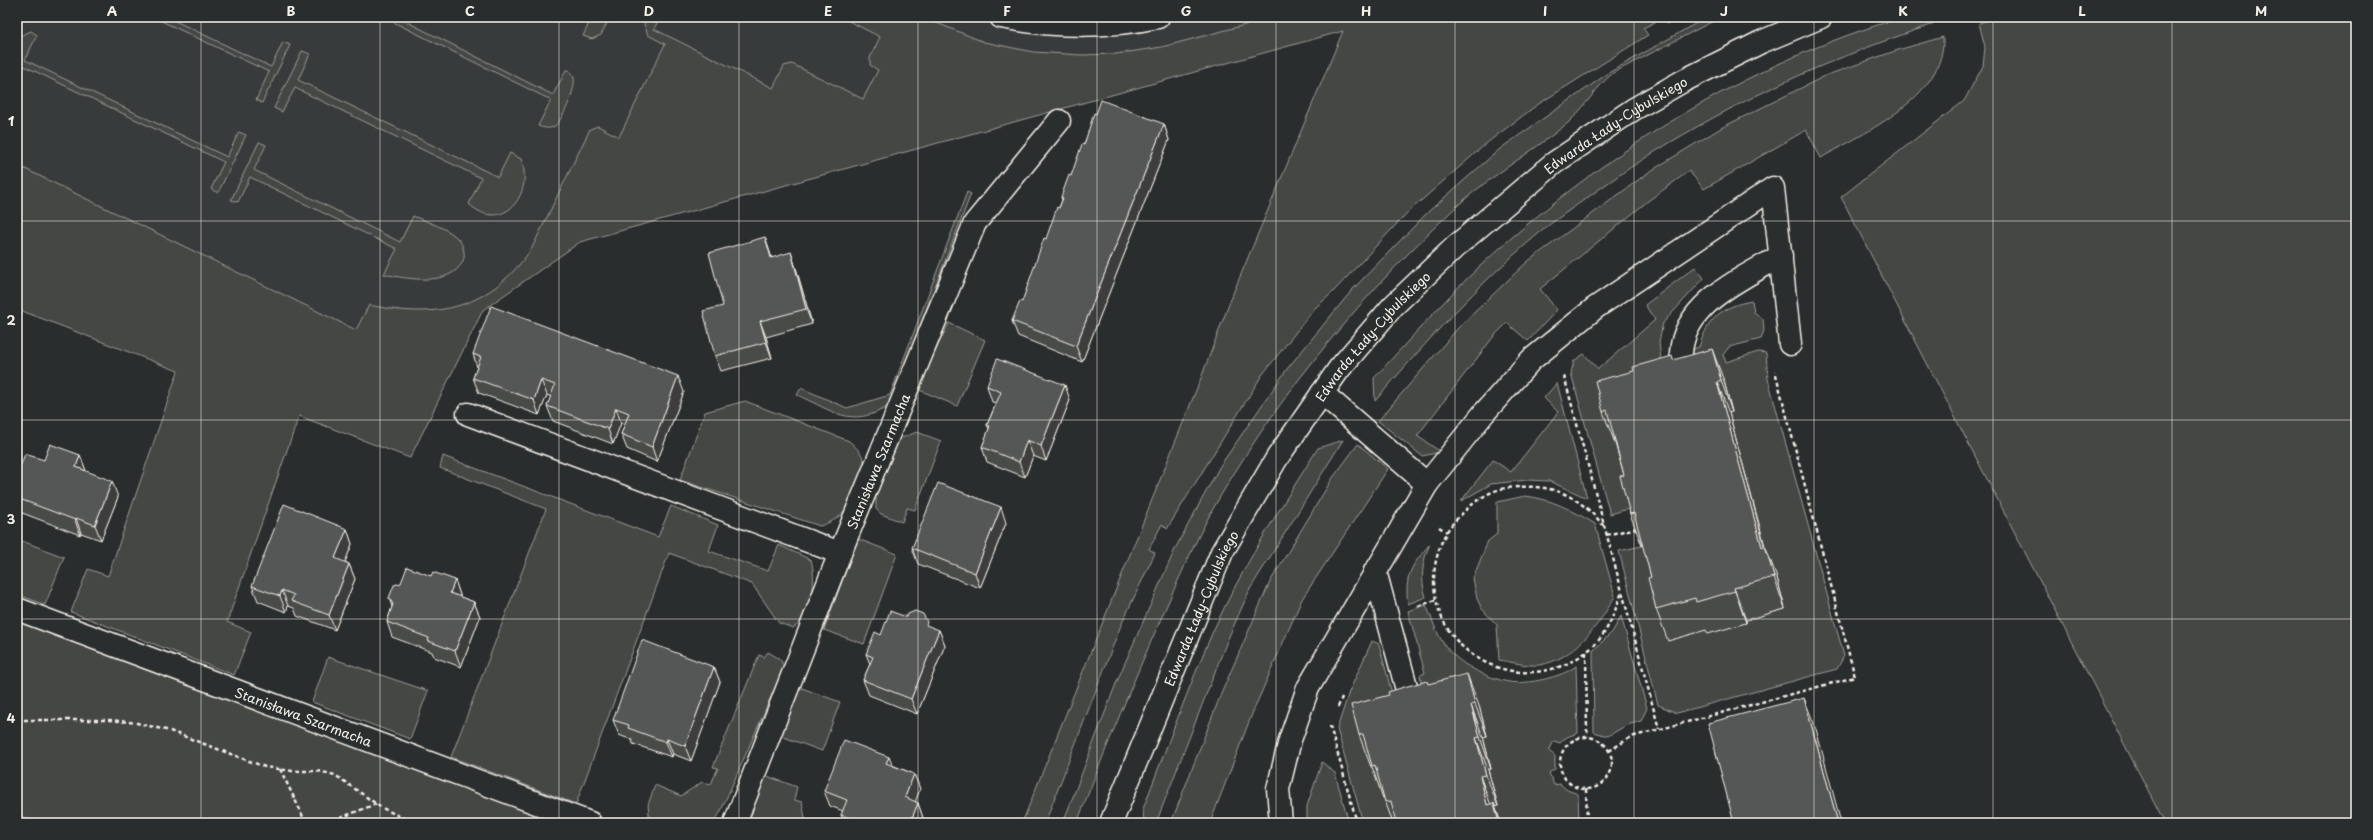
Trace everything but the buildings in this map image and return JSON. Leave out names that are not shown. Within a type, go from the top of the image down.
[{"type":"street","points":[[1001,17],[1080,26],[1125,24],[1158,17]]},
{"type":"street","name":"Edwarda Łady-Cybulskiego","points":[[1111,823],[1222,552],[1277,458],[1322,393],[1340,369],[1393,306],[1455,247],[1554,163],[1634,110],[1683,81],[1761,42],[1821,17]]},
{"type":"street","name":"Stanisława Szarmacha","points":[[736,823],[840,553],[975,223],[1059,121]]},
{"type":"street","points":[[1281,823],[1278,789],[1290,740],[1308,688],[1427,484],[1484,413],[1531,360],[1594,308],[1773,188],[1790,344]]},
{"type":"street","points":[[1682,353],[1685,333],[1693,318],[1721,293],[1781,256]]},
{"type":"street","points":[[1322,393],[1427,484]]},
{"type":"street","points":[[468,414],[840,553]]},
{"type":"street","points":[[1375,572],[1415,719]]},
{"type":"street","name":"Stanisława Szarmacha","points":[[17,609],[590,823]]},
{"type":"path","points":[[1609,750],[1631,737],[1855,677],[1777,384],[1774,364]]},
{"type":"path","points":[[1562,370],[1658,729]]},
{"type":"path","points":[[1604,526],[1588,508],[1561,492],[1530,485],[1500,489],[1472,502],[1451,524],[1437,552],[1433,582],[1438,611],[1453,638],[1475,658],[1503,671],[1533,673],[1564,666],[1586,652],[1610,624],[1622,592]]},
{"type":"path","points":[[1606,535],[1637,528]]},
{"type":"path","points":[[1416,606],[1436,600]]},
{"type":"path","points":[[1586,652],[1587,737]]},
{"type":"path","points":[[1337,710],[1343,696]]},
{"type":"path","points":[[17,720],[110,720],[137,723],[170,731],[265,767],[318,771],[335,775],[376,804],[414,823]]},
{"type":"path","points":[[1331,723],[1330,729],[1357,823]]},
{"type":"path","points":[[1587,737],[1603,743],[1609,750],[1611,768],[1608,776],[1602,783],[1586,789],[1571,783],[1561,770],[1560,762],[1562,754],[1572,741],[1587,737]]},
{"type":"path","points":[[280,769],[302,814],[304,823]]},
{"type":"path","points":[[1586,789],[1587,823]]},
{"type":"path","points":[[327,823],[376,804]]},
{"type":"shaded area","points":[[17,17],[1393,17],[580,242],[483,310],[410,458],[17,309]]},
{"type":"shaded area","points":[[153,17],[167,17],[271,67],[283,42],[290,45],[262,103],[256,100],[269,72]]},
{"type":"shaded area","points":[[383,17],[397,17],[553,95],[566,70],[569,70],[574,78],[574,83],[569,102],[562,116],[552,128],[538,126],[551,100]]},
{"type":"shaded area","points":[[592,17],[610,17],[601,35],[592,39],[583,36]]},
{"type":"shaded area","points":[[648,17],[660,17],[654,29],[773,88],[784,66],[792,64],[863,99],[878,70],[870,65],[870,58],[880,37],[841,17],[922,17],[984,42],[1033,52],[1082,55],[1116,54],[1162,47],[1275,17],[1680,17],[1666,24],[1663,18],[1643,28],[1648,35],[1537,105],[1488,142],[1407,213],[1332,293],[1315,308],[1262,375],[1167,529],[1162,524],[1149,549],[1155,553],[1121,625],[1045,823],[1022,823],[1201,378],[1234,291],[1343,31],[580,242],[483,310],[410,458],[299,416],[227,622],[251,632],[234,675],[71,612],[88,569],[108,576],[178,371],[17,309],[17,165],[356,330],[369,305],[418,311],[440,310],[461,305],[480,297],[499,285],[516,269],[532,248],[590,129],[598,126],[619,137],[665,44],[648,35],[644,24]]},
{"type":"shaded area","points":[[1707,17],[1721,17],[1613,73],[1601,84],[1569,122],[1469,195],[1422,239],[1358,307],[1299,379],[1245,455],[1213,508],[1186,563],[1143,659],[1109,740],[1077,823],[1063,823],[1117,681],[1176,547],[1220,466],[1287,369],[1353,289],[1428,212],[1501,148],[1610,72]]},
{"type":"shaded area","points":[[1904,17],[1930,17],[1934,24],[1843,57],[1755,96],[1671,142],[1631,167],[1557,219],[1516,253],[1474,293],[1433,335],[1375,401],[1374,378],[1477,269],[1523,228],[1571,189],[1676,118],[1732,87],[1788,59],[1846,36]]},
{"type":"shaded area","points":[[2000,17],[2356,17],[2356,823],[2165,823],[1841,197],[1964,101],[1983,66],[1985,47],[1979,23]]},
{"type":"shaded area","points":[[31,31],[37,35],[25,60],[227,157],[239,132],[246,135],[218,193],[211,189],[224,162],[22,65],[17,76],[17,40],[20,36]]},
{"type":"shaded area","points":[[1943,37],[1940,58],[1931,78],[1917,95],[1900,110],[1880,124],[1821,158],[1806,130],[1704,189],[1689,171],[1648,201],[1540,289],[1557,310],[1528,341],[1507,323],[1494,336],[1417,436],[1441,452],[1422,456],[1378,421],[1458,328],[1527,262],[1649,172],[1721,128],[1827,75],[1898,50]]},
{"type":"shaded area","points":[[302,51],[310,54],[298,80],[498,177],[510,153],[521,159],[524,172],[523,185],[519,197],[513,206],[504,213],[493,215],[481,212],[469,204],[481,178],[295,88],[282,112],[274,108]]},
{"type":"shaded area","points":[[259,142],[266,145],[254,170],[400,242],[413,216],[438,226],[450,232],[459,240],[464,250],[463,261],[457,269],[449,275],[439,278],[416,279],[384,274],[397,249],[250,177],[238,202],[231,200]]},
{"type":"shaded area","points":[[967,192],[971,194],[889,406],[875,413],[853,417],[832,412],[797,395],[801,388],[847,408],[890,395]]},
{"type":"shaded area","points":[[1695,267],[1704,278],[1663,323],[1659,342],[1661,360],[1699,347],[1707,328],[1718,315],[1732,306],[1752,301],[1754,312],[1763,319],[1764,330],[1761,339],[1729,347],[1723,355],[1726,362],[1758,352],[1766,353],[1768,379],[1844,656],[1837,669],[1677,713],[1658,705],[1619,551],[1646,545],[1707,630],[1746,623],[1746,620],[1785,609],[1777,578],[1773,579],[1729,413],[1732,412],[1724,381],[1615,443],[1618,442],[1636,507],[1610,514],[1571,373],[1574,361],[1584,354],[1598,369],[1655,320],[1645,305]]},
{"type":"shaded area","points":[[949,323],[985,340],[957,406],[917,389]]},
{"type":"shaded area","points":[[1557,383],[1587,498],[1549,481],[1527,480],[1491,484],[1461,501],[1493,460],[1511,472],[1558,412],[1544,398]]},
{"type":"shaded area","points":[[745,401],[849,441],[862,455],[864,466],[859,482],[844,511],[839,516],[820,526],[680,480],[705,412]]},
{"type":"shaded area","points":[[917,432],[941,441],[915,510],[907,508],[902,522],[881,514],[876,509],[876,493],[899,439]]},
{"type":"shaded area","points":[[1343,440],[1250,589],[1227,641],[1156,823],[1144,823],[1143,809],[1177,719],[1214,629],[1237,582],[1290,492],[1318,448]]},
{"type":"shaded area","points":[[1358,444],[1388,469],[1302,599],[1252,714],[1210,823],[1171,823],[1221,694],[1270,582],[1332,479]]},
{"type":"shaded area","points":[[443,456],[658,537],[671,506],[718,525],[709,551],[768,571],[779,545],[811,560],[813,568],[813,587],[809,607],[805,616],[793,628],[779,623],[752,584],[669,553],[576,804],[451,757],[546,509],[440,468]]},
{"type":"shaded area","points":[[1525,496],[1553,502],[1595,524],[1615,596],[1609,607],[1584,640],[1563,656],[1552,662],[1539,665],[1499,660],[1497,625],[1482,609],[1477,599],[1473,578],[1488,541],[1497,534],[1497,502]]},
{"type":"shaded area","points":[[17,539],[64,557],[45,605],[17,594]]},
{"type":"shaded area","points":[[858,539],[897,554],[864,644],[824,630]]},
{"type":"shaded area","points":[[1430,544],[1425,557],[1423,570],[1423,584],[1426,597],[1408,604],[1408,578],[1418,558]]},
{"type":"shaded area","points":[[1426,605],[1439,635],[1450,651],[1464,664],[1491,677],[1516,683],[1534,681],[1554,677],[1576,666],[1578,733],[1567,737],[1560,743],[1554,741],[1549,751],[1555,756],[1555,769],[1549,773],[1554,785],[1560,784],[1567,790],[1578,794],[1579,823],[1495,823],[1492,808],[1497,806],[1488,770],[1491,769],[1483,737],[1487,736],[1479,706],[1427,717],[1420,675],[1425,673],[1408,611]]},
{"type":"shaded area","points":[[1621,616],[1647,708],[1641,721],[1627,725],[1608,736],[1594,732],[1593,651],[1613,631]]},
{"type":"shaded area","points":[[17,618],[565,823],[39,823],[17,814]]},
{"type":"shaded area","points":[[1372,641],[1379,644],[1400,724],[1371,767],[1375,766],[1383,798],[1387,797],[1394,823],[1363,823],[1337,729],[1349,692]]},
{"type":"shaded area","points":[[768,652],[780,659],[784,667],[720,813],[713,823],[650,823],[648,805],[655,785],[681,796],[702,782],[711,784],[718,768],[713,767],[759,655],[764,657]]},
{"type":"shaded area","points":[[328,657],[428,691],[410,739],[312,702]]},
{"type":"shaded area","points":[[799,687],[840,702],[822,751],[781,736]]},
{"type":"shaded area","points":[[1322,762],[1335,773],[1349,823],[1307,823],[1307,806]]},
{"type":"shaded area","points":[[764,775],[797,787],[794,800],[802,802],[806,823],[745,823]]}]
